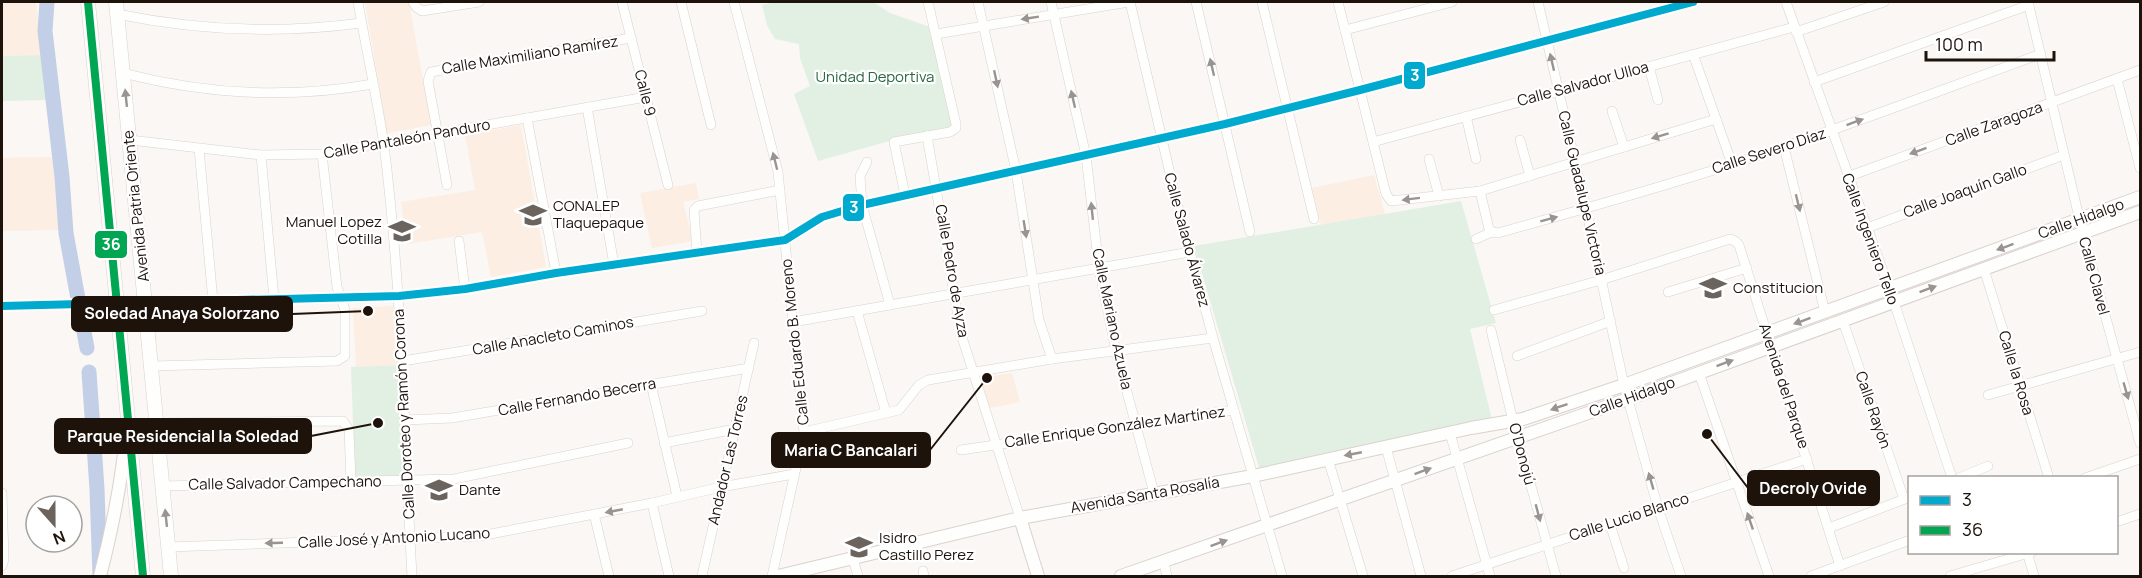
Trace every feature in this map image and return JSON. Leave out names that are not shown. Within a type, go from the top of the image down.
[{"type":"main road","name":"Avenida Patria Oriente","points":[[88,2],[143,576]]},
{"type":"main road","name":"Avenida Patria Oriente","points":[[117,8],[171,576]]},
{"type":"street","name":"Calle Doroteo y Ramón Corona","points":[[358,2],[383,144],[399,296],[412,576]]},
{"type":"street","points":[[416,6],[425,11],[480,2]]},
{"type":"street","name":"Calle 9","points":[[622,2],[668,184]]},
{"type":"street","points":[[681,2],[711,125]]},
{"type":"street","name":"Calle Eduardo B. Moreno","points":[[734,2],[778,172],[804,432],[772,576]]},
{"type":"street","points":[[905,195],[894,142],[950,132],[956,128],[928,2]]},
{"type":"street","points":[[978,2],[1016,171],[1039,320],[1052,359]]},
{"type":"street","name":"Calle Mariano Azuela","points":[[1051,2],[1086,156],[1099,268],[1116,351],[1154,493]]},
{"type":"street","points":[[936,34],[1130,2]]},
{"type":"street","name":"Calle Salado Álvarez","points":[[1130,2],[1213,338],[1282,576]]},
{"type":"street","points":[[1196,2],[1250,232]]},
{"type":"street","points":[[1262,2],[1314,219]]},
{"type":"street","points":[[1338,2],[1388,200],[1480,190],[1716,118]]},
{"type":"street","points":[[1346,30],[1434,4],[1452,2]]},
{"type":"street","name":"Calle Guadalupe Victoria","points":[[1538,2],[1624,385],[1658,508],[1681,576]]},
{"type":"street","points":[[2,306],[399,296],[465,289],[556,273],[785,240],[822,217],[862,204],[1225,124],[1693,2]]},
{"type":"street","name":"Calle Ingeniero Tello","points":[[1786,2],[1847,177],[1894,302],[1952,476]]},
{"type":"street","name":"Calle Salvador Ulloa","points":[[1373,142],[1693,54],[1795,30],[1884,2]]},
{"type":"street","points":[[1814,82],[2029,3]]},
{"type":"street","name":"Calle Clavel","points":[[2029,3],[2079,219],[2140,443]]},
{"type":"street","points":[[117,8],[169,24],[247,31],[304,29],[362,23]]},
{"type":"street","name":"Calle Maximiliano Ramírez","points":[[438,134],[428,81],[429,74],[434,70],[631,38]]},
{"type":"street","points":[[1693,54],[1732,164]]},
{"type":"street","name":"Calle Severo Díaz","points":[[1476,239],[1492,232],[1498,233],[1586,209],[1784,147],[2041,54]]},
{"type":"street","points":[[1649,67],[1658,100]]},
{"type":"street","name":"Calle Zaragoza","points":[[1847,177],[2140,70]]},
{"type":"street","points":[[123,73],[181,86],[247,94],[298,94],[373,84]]},
{"type":"street","points":[[2117,79],[2140,168]]},
{"type":"street","name":"Calle Pantaleón Panduro","points":[[130,140],[261,155],[322,154],[646,97]]},
{"type":"street","points":[[587,107],[614,265]]},
{"type":"street","points":[[1612,111],[1624,147]]},
{"type":"street","points":[[1466,116],[1476,159]]},
{"type":"street","points":[[527,118],[556,273]]},
{"type":"street","points":[[438,134],[447,184]]},
{"type":"street","name":"Calle Pedro de Ayza","points":[[927,136],[961,334],[1038,576]]},
{"type":"street","points":[[1520,140],[1530,176]]},
{"type":"street","points":[[1784,147],[1824,312]]},
{"type":"street","points":[[199,149],[213,301]]},
{"type":"street","points":[[152,366],[341,360],[346,353],[345,310],[337,287],[322,154]]},
{"type":"street","points":[[261,155],[274,299]]},
{"type":"street","name":"Calle Joaquín Gallo","points":[[1867,228],[2064,155]]},
{"type":"street","points":[[1429,159],[1439,196]]},
{"type":"street","points":[[867,162],[860,176],[862,204],[890,305]]},
{"type":"street","points":[[697,253],[694,213],[696,207],[701,204],[780,190]]},
{"type":"street","points":[[1480,190],[1489,229],[1492,232]]},
{"type":"street","name":"Calle Hidalgo","points":[[1513,421],[1624,385],[2140,197]]},
{"type":"street","name":"Calle Hidalgo","points":[[1121,576],[1164,563],[1628,399],[2140,212]]},
{"type":"street","name":"Avenida del Parque","points":[[1601,280],[1730,239],[1736,241],[1773,346],[1840,566]]},
{"type":"street","points":[[459,241],[465,289]]},
{"type":"street","points":[[793,322],[1191,252]]},
{"type":"street","points":[[1668,292],[1747,268]]},
{"type":"street","name":"Calle la Rosa","points":[[1984,269],[2049,476]]},
{"type":"street","points":[[1494,310],[1601,280]]},
{"type":"street","name":"Calle Anacleto Caminos","points":[[403,362],[702,311]]},
{"type":"street","points":[[857,311],[886,413]]},
{"type":"street","points":[[1516,356],[1611,321]]},
{"type":"street","name":"Calle Rayón","points":[[1842,321],[1906,498]]},
{"type":"street","name":"O'Donojú","points":[[1491,330],[1513,421],[1556,576]]},
{"type":"street","points":[[804,432],[899,410],[923,381],[1052,359],[1213,338]]},
{"type":"street","name":"Andador Las Torres","points":[[702,576],[754,343]]},
{"type":"street","points":[[1988,395],[2140,352]]},
{"type":"street","name":"Calle Fernando Becerra","points":[[405,420],[452,418],[749,368]]},
{"type":"street","points":[[1699,373],[1769,576]]},
{"type":"street","points":[[651,384],[677,496]]},
{"type":"street","name":"Calle Enrique González Martínez","points":[[961,450],[1234,410]]},
{"type":"street","name":"Avenida Patria Oriente","points":[[100,576],[113,528],[121,484],[128,412]]},
{"type":"street","points":[[157,423],[343,421],[349,430],[351,481]]},
{"type":"street","name":"Avenida Santa Rosalía","points":[[778,576],[804,574],[853,559],[1020,518],[1254,476],[1513,421]]},
{"type":"street","points":[[664,443],[735,429]]},
{"type":"street","points":[[1450,433],[1490,576]]},
{"type":"street","name":"Calle Salvador Campechano","points":[[162,486],[454,479],[628,443]]},
{"type":"street","points":[[1386,447],[1421,576]]},
{"type":"street","points":[[1328,459],[1363,576]]},
{"type":"street","name":"Calle Lucio Blanco","points":[[1452,576],[1807,459]]},
{"type":"street","points":[[2088,476],[2140,459]]},
{"type":"street","points":[[1962,476],[1988,466]]},
{"type":"street","name":"Calle José y Antonio Lucano","points":[[168,547],[480,536],[794,474]]},
{"type":"street","points":[[2,493],[4,559],[2,566]]},
{"type":"street","points":[[1829,528],[1906,498]]},
{"type":"street","points":[[652,503],[669,576]]},
{"type":"street","points":[[594,514],[609,576]]},
{"type":"street","points":[[2118,521],[2140,514]]},
{"type":"street","points":[[1610,524],[1624,568]]},
{"type":"street","points":[[1811,576],[1830,573],[1840,566],[1908,541]]},
{"type":"street","points":[[1950,576],[2026,554]]},
{"type":"street","points":[[2029,554],[2034,576]]},
{"type":"street","points":[[853,559],[858,576]]},
{"type":"street","points":[[1164,563],[1167,576]]},
{"type":"shaded area","points":[[2,2],[36,2],[42,55],[2,56]]},
{"type":"shaded area","points":[[365,2],[409,2],[431,125],[387,133]]},
{"type":"shaded area","points":[[521,125],[546,267],[491,277],[482,232],[407,244],[401,202],[475,190],[465,135]]},
{"type":"shaded area","points":[[53,157],[60,230],[2,231],[2,158]]},
{"type":"shaded area","points":[[1374,175],[1385,214],[1321,225],[1312,188]]},
{"type":"shaded area","points":[[696,183],[699,199],[683,202],[693,241],[652,248],[640,193]]},
{"type":"shaded area","points":[[393,306],[396,365],[356,367],[353,308]]},
{"type":"shaded area","points":[[1012,373],[1020,402],[989,408],[981,378]]},
{"type":"green space","name":"Unidad Deportiva","points":[[775,2],[873,2],[890,13],[930,27],[954,126],[818,161],[794,94],[810,86],[800,58],[799,44],[775,39],[767,25],[762,5]]},
{"type":"green space","points":[[42,55],[47,100],[2,101],[2,56]]},
{"type":"green space","points":[[1461,201],[1496,323],[1470,329],[1492,420],[1260,471],[1194,246]]},
{"type":"green space","points":[[400,365],[404,478],[355,480],[351,367]]},
{"type":"waterway","points":[[47,2],[45,31],[62,177],[66,233],[87,348]]},
{"type":"waterway","points":[[89,372],[100,576]]},
{"type":"transit line","name":"36","points":[[88,2],[143,576]]},
{"type":"transit line","name":"3","points":[[2,306],[399,296],[465,289],[556,273],[785,240],[822,217],[862,205],[1225,124],[1693,2]]},
{"type":"place","name":"CONALEP Tlaquepaque","points":[[533,215]]},
{"type":"place","name":"Manuel Lopez Cotilla","points":[[402,231]]},
{"type":"place","name":"Constitucion","points":[[1713,288]]},
{"type":"place","name":"Soledad Anaya Solorzano","points":[[368,311]]},
{"type":"place","name":"Maria C Bancalari","points":[[987,378]]},
{"type":"place","name":"Parque Residencial la Soledad","points":[[378,423]]},
{"type":"place","name":"Decroly Ovide","points":[[1707,434]]},
{"type":"place","name":"Dante","points":[[439,490]]},
{"type":"place","name":"Isidro Castillo Perez","points":[[859,547]]}]
